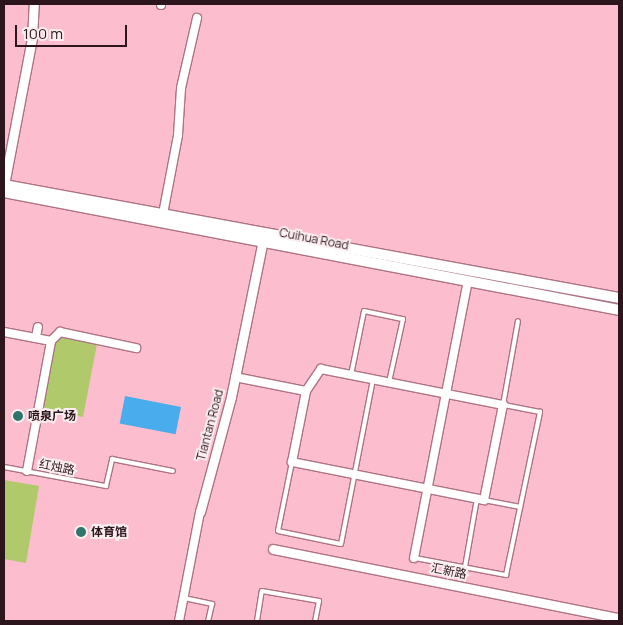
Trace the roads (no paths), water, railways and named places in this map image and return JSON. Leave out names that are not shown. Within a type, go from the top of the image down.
[{"type":"main road","name":"Cuihua Road","points":[[4,185],[163,214],[263,238],[468,281],[619,310]]},
{"type":"main road","name":"Cuihua Road","points":[[4,192],[619,298]]},
{"type":"street","points":[[4,185],[32,38],[34,4]]},
{"type":"street","points":[[163,214],[178,135],[181,88],[197,18]]},
{"type":"street","name":"Tiantan Road","points":[[179,621],[200,512],[235,377],[263,238]]},
{"type":"street","points":[[414,558],[468,281]]},
{"type":"street","points":[[36,338],[38,327]]},
{"type":"street","points":[[4,332],[52,341]]},
{"type":"street","points":[[28,471],[52,341],[60,332],[136,348]]},
{"type":"street","points":[[321,369],[389,382],[503,405],[480,499],[292,462],[306,391],[321,369]]},
{"type":"street","points":[[235,377],[306,391]]},
{"type":"street","name":"汇新路","points":[[273,549],[619,618]]},
{"type":"lane","points":[[351,375],[364,311],[402,319],[389,382]]},
{"type":"lane","points":[[414,558],[506,575],[540,412],[503,405],[518,321]]},
{"type":"lane","points":[[292,462],[278,531],[341,544],[373,379]]},
{"type":"lane","name":"红烛路","points":[[4,467],[106,486],[112,459],[173,471]]},
{"type":"lane","points":[[465,567],[480,499],[520,507]]},
{"type":"lane","points":[[257,621],[262,591],[319,601],[315,621]]},
{"type":"lane","points":[[184,598],[212,604],[208,621]]},
{"type":"water","points":[[125,396],[181,407],[176,434],[120,423]]},
{"type":"place","name":"喷泉广场","points":[[18,416]]},
{"type":"place","name":"体育馆","points":[[81,532]]}]
